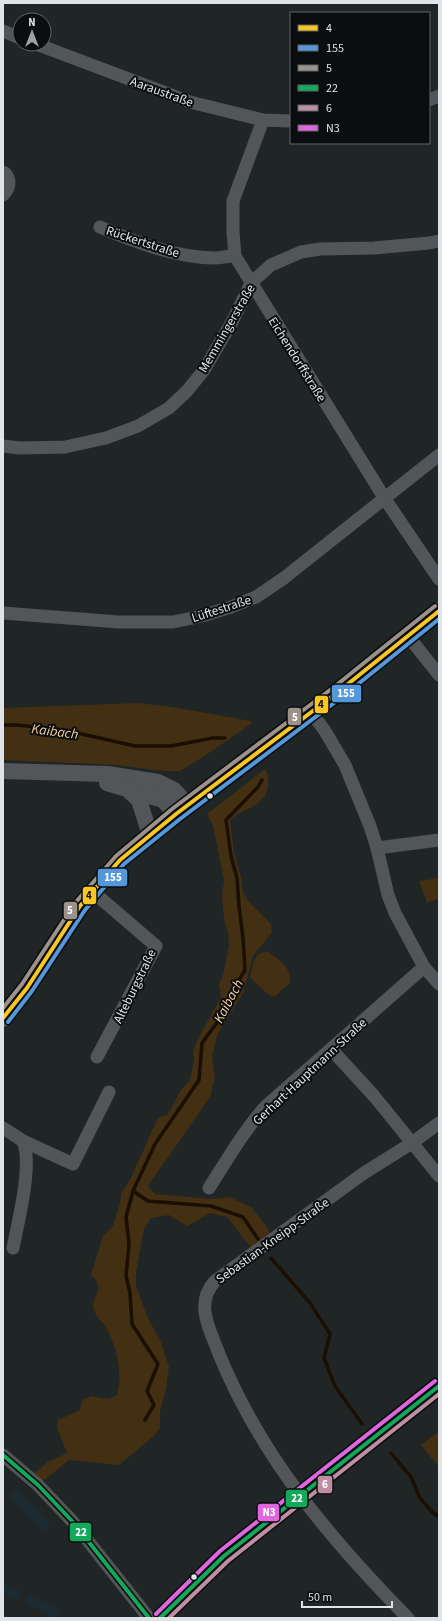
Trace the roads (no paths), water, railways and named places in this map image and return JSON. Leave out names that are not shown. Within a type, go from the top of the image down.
[{"type":"main road","points":[[3,1018],[27,988],[70,920],[92,891],[120,860],[182,809],[311,712],[439,612]]},
{"type":"street","name":"Aaraustraße","points":[[52,50],[190,102],[264,120],[290,121]]},
{"type":"street","name":"Eichendorffstraße","points":[[264,120],[233,201],[235,256],[385,499],[439,579]]},
{"type":"street","points":[[3,172],[9,178],[9,186],[3,195]]},
{"type":"street","name":"Rückertstraße","points":[[100,227],[149,246],[180,254],[214,258],[235,256]]},
{"type":"street","name":"Memmingerstraße","points":[[3,446],[20,448],[65,446],[106,438],[138,426],[169,408],[187,391],[204,370],[232,322],[251,282],[271,265],[301,252],[320,249],[374,248],[429,243],[439,240]]},
{"type":"street","name":"Lüftestraße","points":[[3,613],[119,622],[173,622],[202,616],[231,607],[256,597],[284,578],[439,455]]},
{"type":"street","points":[[408,636],[439,675]]},
{"type":"street","points":[[311,712],[339,753],[370,826],[377,848],[388,895],[395,913],[424,967],[439,984]]},
{"type":"street","points":[[3,771],[108,774],[158,782],[174,790],[182,809]]},
{"type":"street","points":[[78,774],[163,800],[182,809]]},
{"type":"street","points":[[126,788],[139,800],[150,835]]},
{"type":"street","points":[[377,848],[439,840]]},
{"type":"street","name":"Alteburgstraße","points":[[92,891],[156,946],[98,1057]]},
{"type":"street","name":"Gerhart-Hauptmann-Straße","points":[[209,1188],[251,1122],[424,967]]},
{"type":"street","points":[[331,1049],[374,1096],[439,1176]]},
{"type":"street","points":[[3,1128],[23,1141],[73,1164],[109,1092]]},
{"type":"street","name":"Sebastian-Kneipp-Straße","points":[[408,1618],[360,1569],[300,1497],[264,1444],[230,1380],[207,1321],[204,1303],[206,1293],[215,1281],[364,1173],[412,1143],[439,1123]]},
{"type":"street","points":[[13,1248],[24,1187],[26,1149],[23,1141]]},
{"type":"street","points":[[160,1618],[224,1556],[439,1386]]},
{"type":"street","points":[[3,1455],[38,1485],[73,1522],[149,1618]]},
{"type":"waterway","name":"Kaibach","points":[[3,725],[64,730],[135,746],[171,746],[213,738],[225,738]]},
{"type":"waterway","name":"Kaibach","points":[[145,1420],[154,1405],[147,1391],[158,1364],[132,1324],[130,1293],[126,1276],[129,1244],[126,1217],[133,1191],[155,1144],[199,1080],[202,1043],[219,1020],[232,992],[245,970],[237,878],[231,856],[226,820],[258,787],[262,780]]},
{"type":"waterway","name":"Kaibach","points":[[133,1191],[148,1201],[211,1206],[243,1217],[258,1239]]},
{"type":"waterway","name":"Kaibach","points":[[271,1258],[310,1303],[330,1334],[324,1358],[335,1386],[362,1424]]},
{"type":"waterway","name":"Kaibach","points":[[391,1453],[411,1477],[420,1498],[432,1512],[439,1517]]}]
